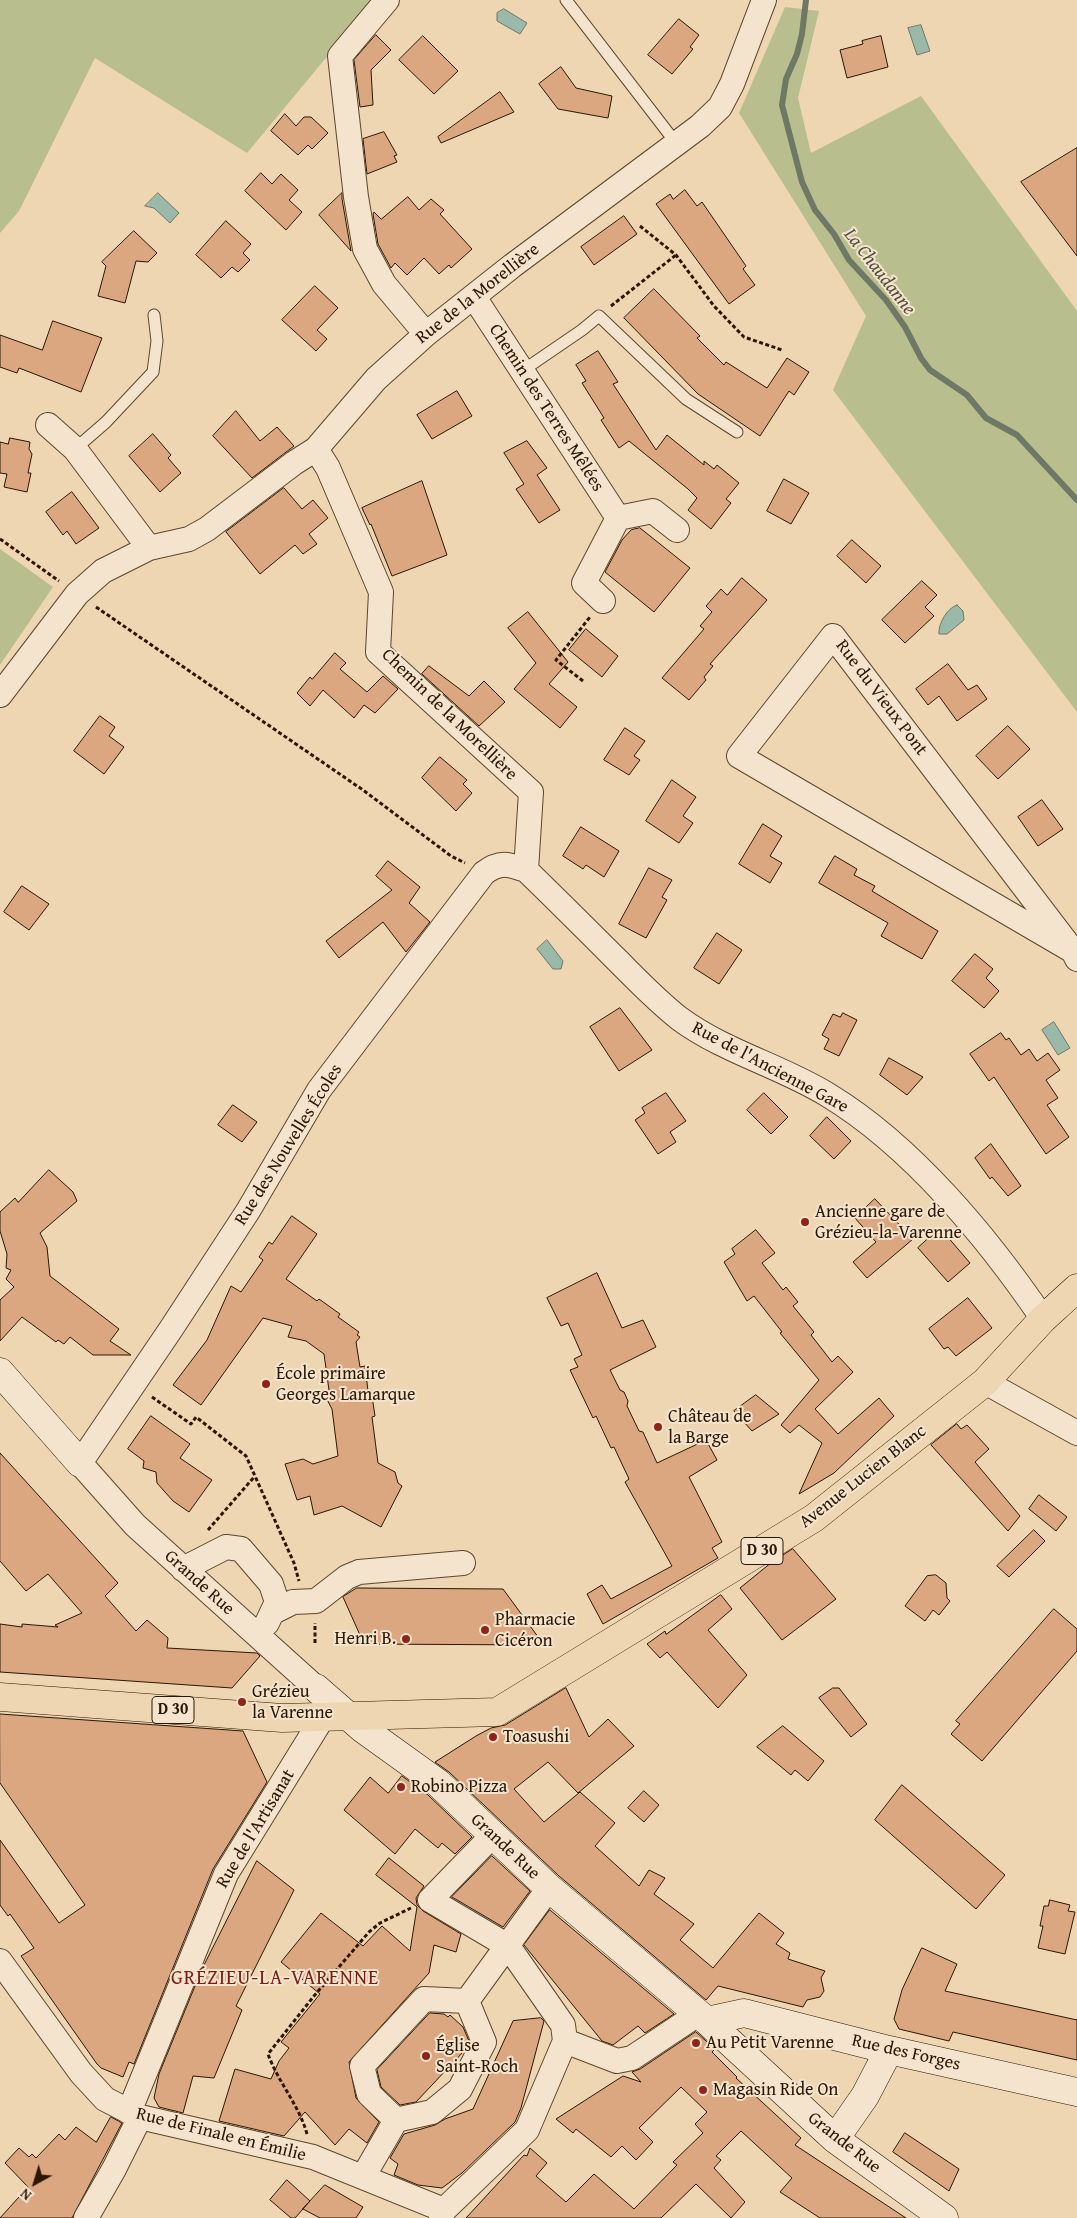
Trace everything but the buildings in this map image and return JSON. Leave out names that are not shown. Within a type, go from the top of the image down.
[{"type":"main road","name":"Avenue Lucien Blanc","points":[[335,1717],[497,1712],[814,1518],[985,1382],[1043,1319],[1077,1288]]},
{"type":"main road","name":"D 30","points":[[0,1697],[282,1718],[335,1717]]},
{"type":"street","points":[[387,0],[340,56],[356,197],[365,249],[384,284],[426,334]]},
{"type":"street","name":"Rue de la Morellière","points":[[0,695],[77,594],[103,571],[149,548],[189,539],[207,529],[294,462],[316,449],[376,379],[426,334],[512,266],[676,143],[720,107],[732,84],[764,0]]},
{"type":"street","name":"Chemin des Terres Mêlées","points":[[474,297],[618,518]]},
{"type":"street","points":[[48,425],[75,449],[149,548]]},
{"type":"street","name":"Chemin de la Morellière","points":[[316,449],[328,468],[381,592],[378,652],[531,792],[526,870]]},
{"type":"street","points":[[603,601],[584,583],[618,518],[652,511],[677,530]]},
{"type":"street","name":"Rue du Vieux Pont","points":[[833,636],[1055,928],[1075,955],[739,756],[833,636]]},
{"type":"street","points":[[484,873],[494,865],[509,864],[526,870]]},
{"type":"street","name":"Rue de l'Ancienne Gare","points":[[526,870],[644,986],[681,1019],[720,1043],[827,1094],[871,1124],[945,1194],[1010,1271],[1043,1319]]},
{"type":"street","name":"Rue des Nouvelles Écoles","points":[[80,1462],[248,1211],[319,1090],[484,873]]},
{"type":"street","name":"Grande Rue","points":[[0,1372],[135,1526],[316,1688],[335,1717],[438,1783],[549,1888],[703,2018],[835,2139],[944,2218]]},
{"type":"street","points":[[985,1382],[1077,1433]]},
{"type":"street","points":[[183,1569],[226,1547],[242,1549],[271,1584],[277,1602],[283,1607]]},
{"type":"street","points":[[259,1637],[283,1607],[316,1601],[347,1577],[359,1572],[463,1563]]},
{"type":"street","name":"Rue de l'Artisanat","points":[[86,2218],[114,2169],[226,1874],[335,1717]]},
{"type":"street","points":[[443,2214],[527,2130],[565,2041],[563,2026],[508,1946],[430,1900],[492,1836]]},
{"type":"street","points":[[467,2001],[549,1888]]},
{"type":"street","name":"Rue de Finale en Émilie","points":[[0,1961],[81,2073],[105,2099],[134,2115],[314,2157],[363,2177],[443,2214]]},
{"type":"street","points":[[396,2120],[369,2094],[362,2066],[424,1999],[467,2001]]},
{"type":"street","points":[[363,2177],[396,2120],[432,2112],[460,2088],[484,2042],[467,2001]]},
{"type":"street","name":"Rue des Forges","points":[[703,2018],[744,2014],[889,2050],[1077,2092]]},
{"type":"street","points":[[565,2041],[617,2061],[632,2058],[703,2018]]},
{"type":"street","points":[[835,2139],[865,2096],[889,2050]]},
{"type":"lane","points":[[566,0],[676,143]]},
{"type":"lane","points":[[75,449],[106,422],[153,372],[157,341],[154,315]]},
{"type":"lane","points":[[522,371],[582,330],[599,316],[686,399],[736,432]]},
{"type":"path","points":[[640,226],[676,255],[714,306],[744,337],[782,350]]},
{"type":"path","points":[[599,316],[676,255]]},
{"type":"path","points":[[0,539],[77,594],[364,790],[451,856],[484,873]]},
{"type":"path","points":[[583,681],[556,660],[603,601]]},
{"type":"path","points":[[133,1384],[191,1424],[196,1417],[246,1456],[294,1563],[302,1592],[283,1607]]},
{"type":"path","points":[[204,1535],[255,1476]]},
{"type":"path","points":[[310,1617],[315,1622],[314,1644]]},
{"type":"path","points":[[314,2157],[303,2119],[274,2071],[268,2054],[314,1996],[369,1932],[380,1923],[430,1900]]},
{"type":"green space","points":[[0,0],[374,0],[247,153],[95,58],[19,211],[0,233]]},
{"type":"green space","points":[[785,7],[819,11],[798,98],[811,153],[921,96],[1077,311],[1077,712],[833,390],[866,316],[739,113]]},
{"type":"green space","points":[[0,549],[53,587],[0,665]]},
{"type":"shaded area","points":[[504,9],[527,23],[520,34],[497,21],[497,13]]},
{"type":"shaded area","points":[[921,25],[930,51],[917,55],[908,28]]},
{"type":"shaded area","points":[[158,193],[179,213],[170,223],[154,208],[145,206]]},
{"type":"shaded area","points":[[957,605],[963,611],[964,620],[947,634],[939,634],[944,617],[950,609]]},
{"type":"shaded area","points":[[547,940],[563,961],[561,969],[553,969],[537,949]]},
{"type":"shaded area","points":[[1054,1022],[1070,1048],[1058,1055],[1042,1030]]},
{"type":"waterway","name":"La Chaudanne","points":[[806,0],[802,34],[797,54],[786,79],[782,105],[802,182],[815,210],[834,234],[849,260],[886,300],[905,327],[921,358],[930,370],[967,395],[986,418],[1017,435],[1077,500]]},
{"type":"place","name":"Ancienne gare de Grézieu-la-Varenne","points":[[805,1222]]},
{"type":"place","name":"École primaire Georges Lamarque","points":[[266,1384]]},
{"type":"place","name":"Château de la Barge","points":[[658,1427]]},
{"type":"place","name":"Pharmacie Cicéron","points":[[485,1630]]},
{"type":"place","name":"Henri B.","points":[[406,1639]]},
{"type":"place","name":"Grézieu la Varenne","points":[[242,1702]]},
{"type":"place","name":"Toasushi","points":[[493,1737]]},
{"type":"place","name":"Robino Pizza","points":[[401,1787]]},
{"type":"place","name":"Au Petit Varenne","points":[[696,2043]]},
{"type":"place","name":"Église Saint-Roch","points":[[426,2056]]},
{"type":"place","name":"Magasin Ride On","points":[[703,2090]]},
{"type":"district","name":"GRÉZIEU-LA-VARENNE","points":[[275,1979]]}]
